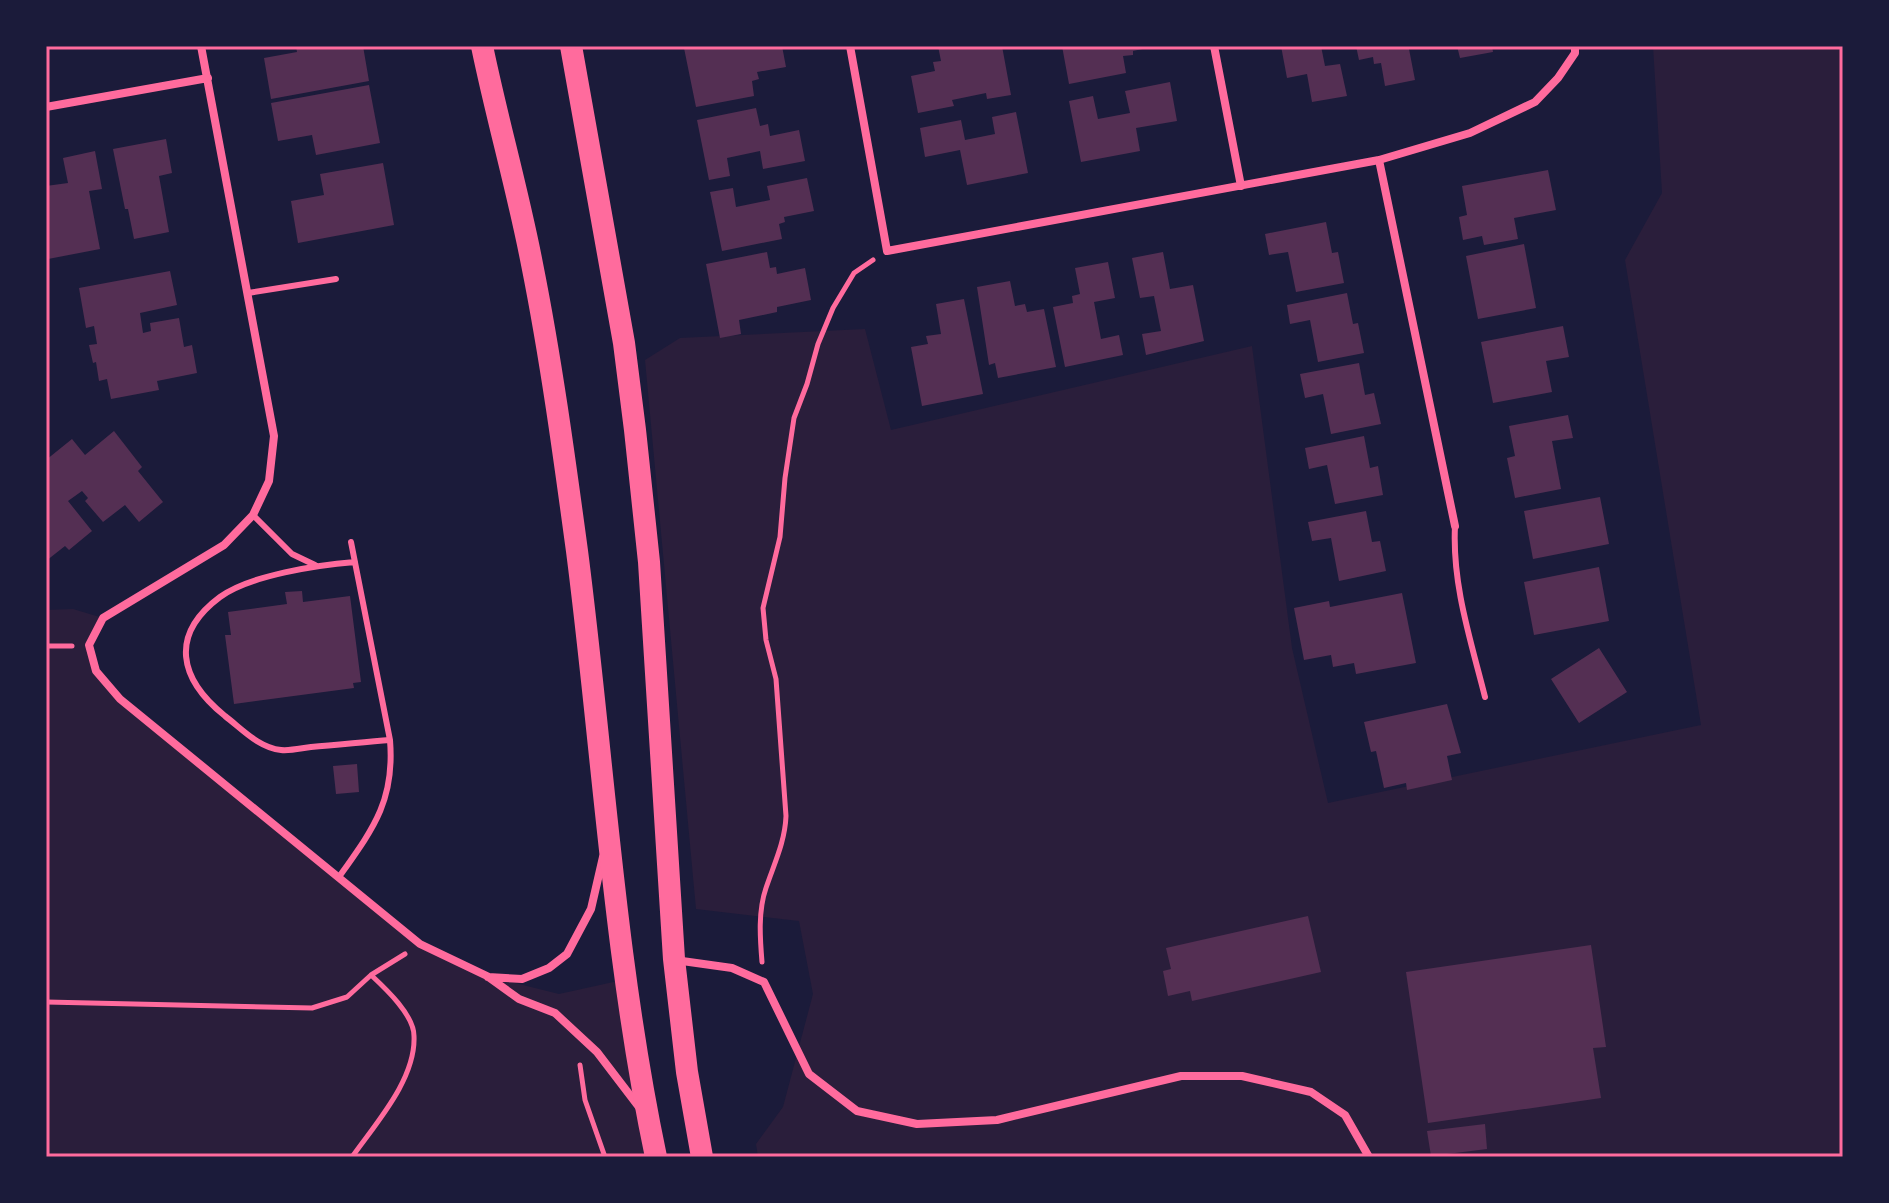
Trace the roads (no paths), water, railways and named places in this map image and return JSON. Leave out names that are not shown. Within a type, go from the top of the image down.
[{"type":"highway","points":[[482,46],[532,263],[555,395],[577,553],[608,836],[656,1157]]},
{"type":"highway","points":[[571,46],[624,343],[635,430],[651,594],[674,959],[687,1072],[702,1157]]},
{"type":"street","points":[[201,46],[274,436],[269,481],[253,515],[224,545],[103,618],[89,645],[96,671],[120,699],[420,944],[487,976],[519,999],[555,1013],[597,1052],[648,1118]]},
{"type":"street","points":[[850,46],[887,251],[1379,160],[1470,133],[1535,102],[1558,78],[1575,53],[1575,46]]},
{"type":"street","points":[[1214,46],[1241,186]]},
{"type":"street","points":[[46,107],[208,78]]},
{"type":"street","points":[[1379,160],[1455,526]]},
{"type":"street","points":[[487,976],[522,979],[549,968],[567,954],[591,909],[608,836]]},
{"type":"street","points":[[674,959],[732,968],[764,982],[809,1074],[857,1111],[917,1124],[997,1120],[1181,1076],[1242,1076],[1311,1092],[1345,1115],[1369,1157]]},
{"type":"lane","points":[[248,293],[336,279]]},
{"type":"lane","points":[[253,515],[292,554],[315,566]]},
{"type":"lane","points":[[1455,526],[1453,556],[1456,579],[1485,697]]},
{"type":"lane","points":[[339,877],[370,832],[383,806],[392,775],[390,740],[351,542]]},
{"type":"lane","points":[[355,562],[315,566],[253,583],[221,596],[198,620],[186,639],[184,659],[192,680],[208,702],[263,746],[282,750],[390,740]]}]
